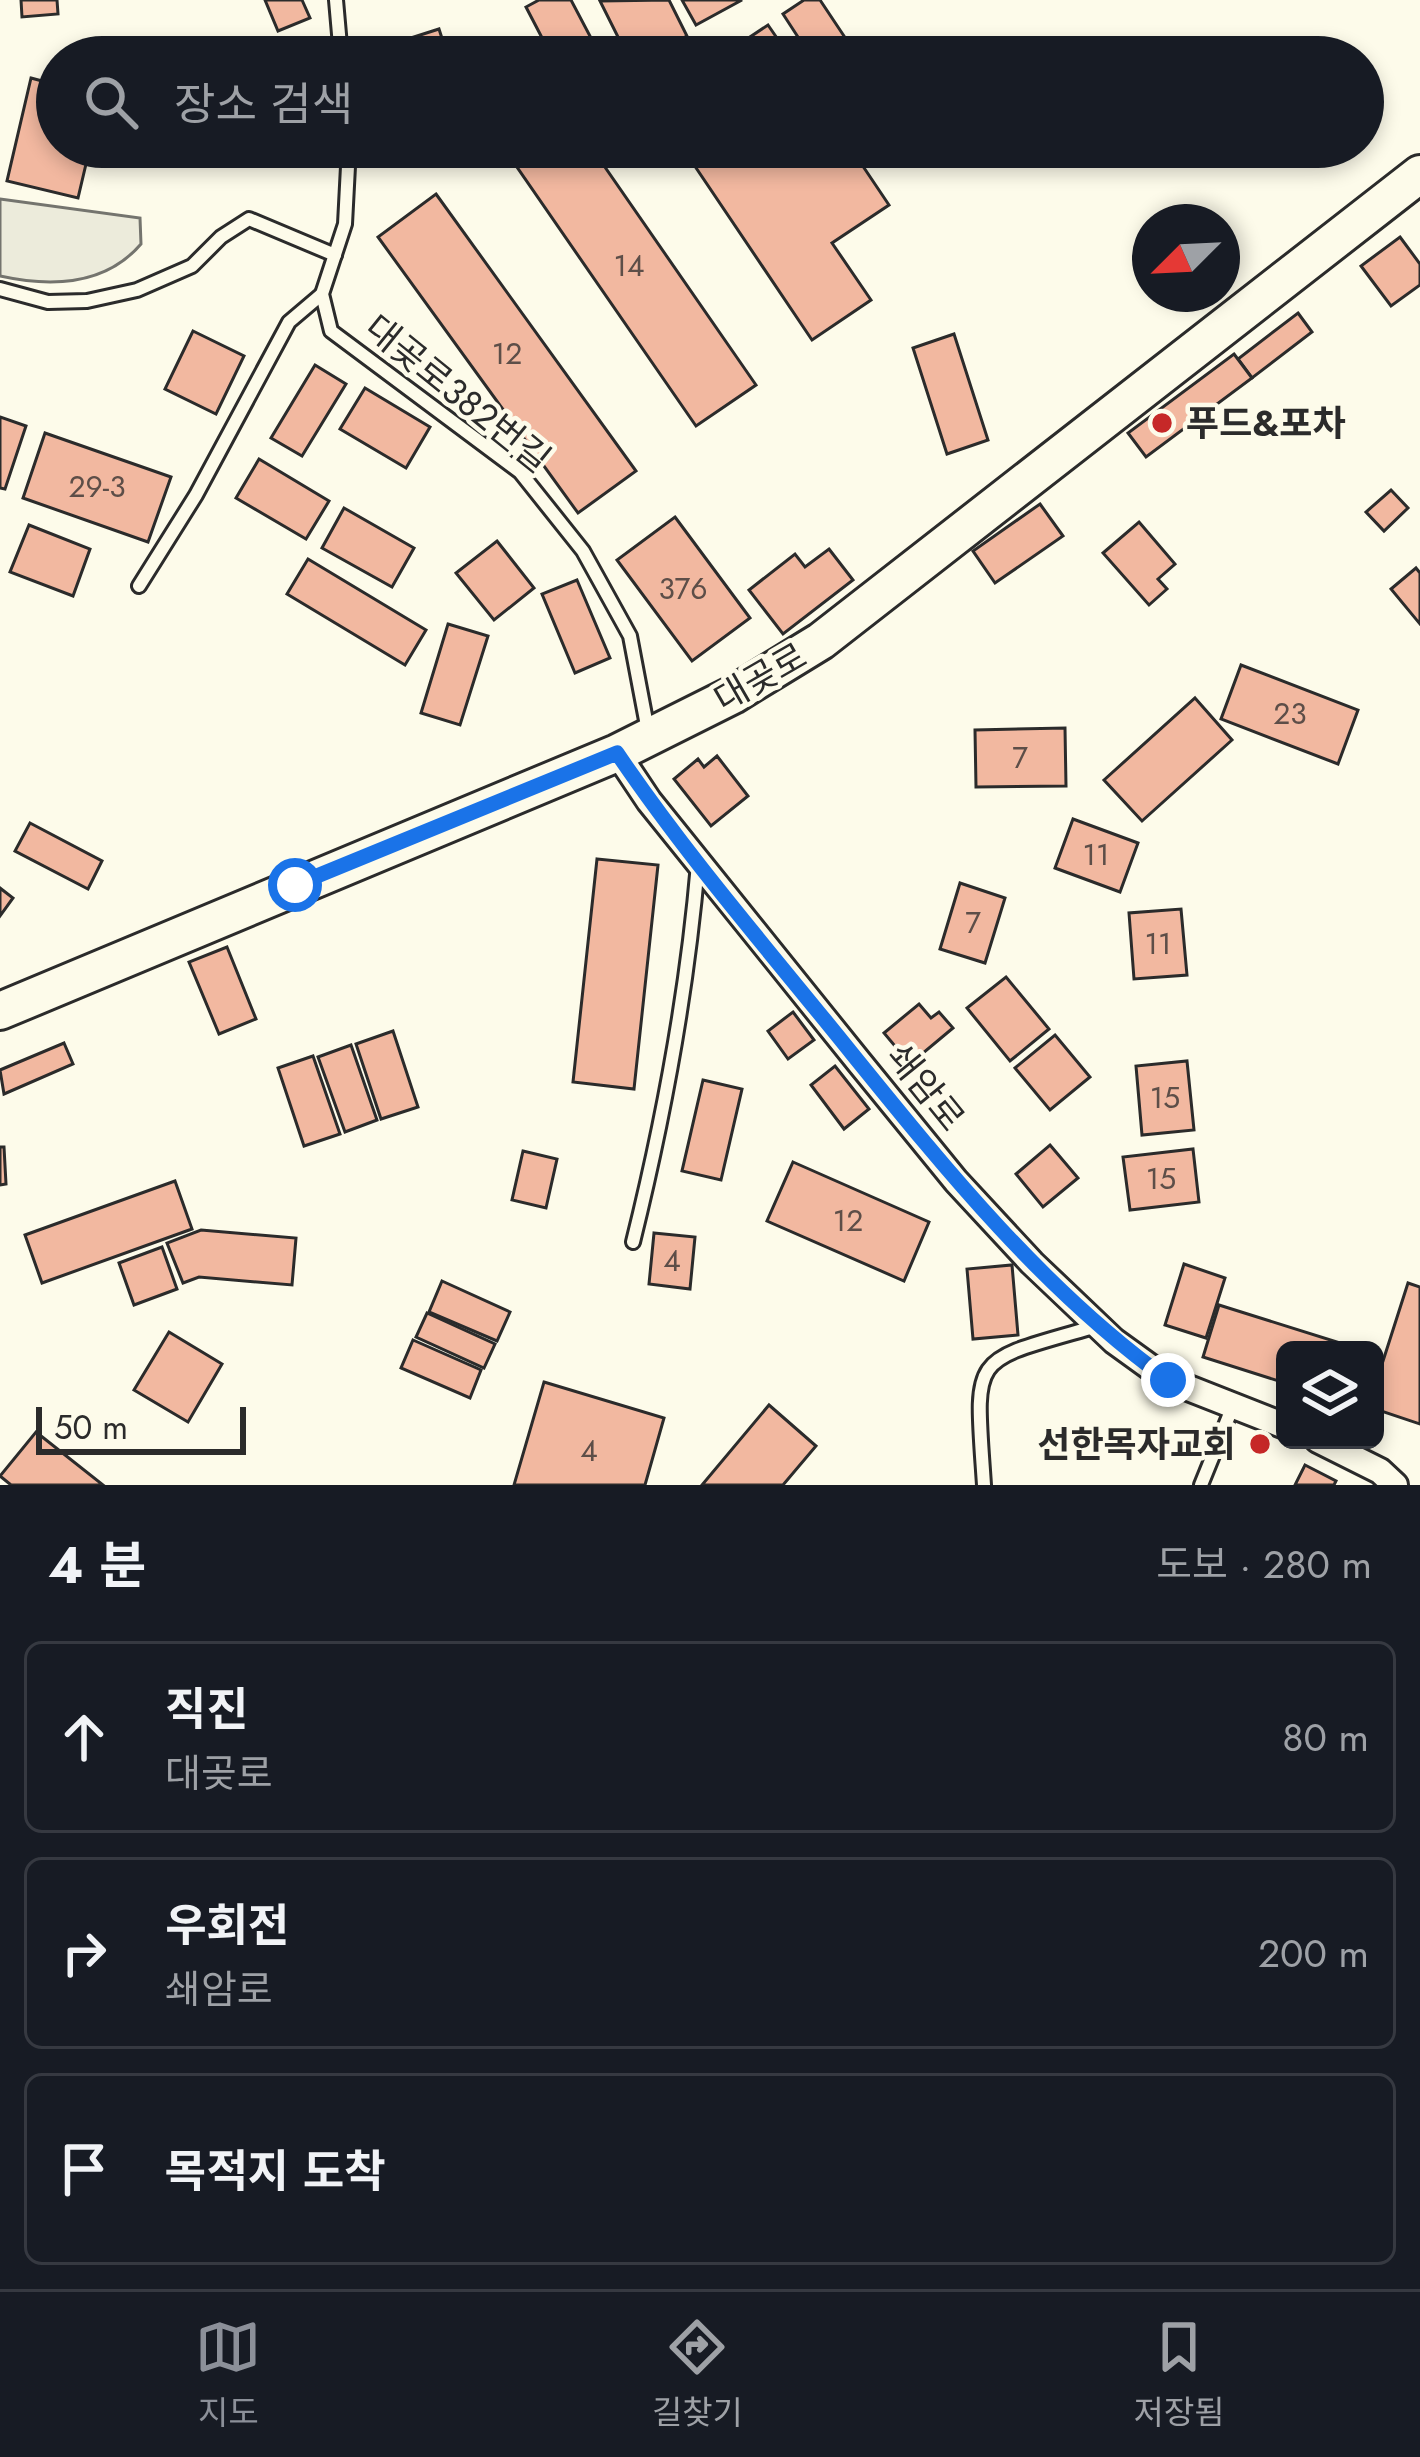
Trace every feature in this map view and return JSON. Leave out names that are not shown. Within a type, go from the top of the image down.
[{"type":"street","name":"대곶로","points":[[0,1011],[633,746],[733,695],[821,641],[1420,174]]},
{"type":"street","name":"쇄암로","points":[[633,746],[699,863],[956,1181],[1032,1264],[1168,1380],[1276,1422]]},
{"type":"street","points":[[1336,1449],[1380,1471],[1395,1485]]},
{"type":"lane","points":[[336,0],[339,36]]},
{"type":"lane","points":[[139,586],[196,495],[289,322],[322,294],[345,224],[348,168]]},
{"type":"lane","points":[[0,289],[48,302],[87,301],[137,290],[192,266],[221,237],[249,219],[334,255]]},
{"type":"lane","name":"대곶로382번길","points":[[322,294],[331,331],[520,472],[583,551],[630,636],[633,746]]},
{"type":"lane","points":[[633,1242],[686,991],[699,863]]},
{"type":"lane","points":[[984,1485],[977,1393],[985,1369],[997,1357],[1020,1348],[1098,1325]]},
{"type":"lane","points":[[1201,1485],[1233,1405]]},
{"type":"shaded area","points":[[0,199],[140,218],[141,244],[111,268],[76,280],[38,282],[0,276]]},
{"type":"building","points":[[21,0],[57,0],[58,14],[22,17]]},
{"type":"building","points":[[265,0],[302,0],[310,18],[278,31]]},
{"type":"building","points":[[539,0],[571,0],[590,36],[541,36],[526,7]]},
{"type":"building","points":[[669,0],[687,36],[618,36],[600,1]]},
{"type":"building","points":[[682,0],[742,0],[696,25]]},
{"type":"building","points":[[804,0],[820,0],[844,36],[797,36],[783,14]]},
{"type":"building","points":[[768,25],[776,36],[752,36]]},
{"type":"building","points":[[31,78],[36,79],[36,168],[85,168],[78,198],[7,181]]},
{"type":"building","points":[[518,168],[606,168],[756,385],[696,426]]},
{"type":"building","points":[[696,168],[864,168],[889,205],[832,243],[871,300],[812,340]]},
{"type":"building","points":[[436,194],[636,471],[578,513],[378,237]]},
{"type":"building","points":[[1400,237],[1420,264],[1420,285],[1391,306],[1361,266]]},
{"type":"building","points":[[1298,313],[1312,332],[1252,378],[1238,359]]},
{"type":"building","points":[[193,331],[244,356],[216,414],[165,389]]},
{"type":"building","points":[[954,334],[988,440],[947,454],[913,348]]},
{"type":"building","points":[[1234,354],[1252,378],[1146,457],[1128,433]]},
{"type":"building","points":[[315,365],[346,384],[302,456],[271,438]]},
{"type":"building","points":[[365,388],[430,427],[406,468],[340,429]]},
{"type":"building","points":[[0,417],[26,426],[5,489],[0,488]]},
{"type":"building","points":[[45,433],[171,477],[148,542],[23,498]]},
{"type":"building","points":[[259,459],[329,501],[306,539],[236,498]]},
{"type":"building","points":[[1391,490],[1408,508],[1384,531],[1366,512]]},
{"type":"building","points":[[1040,504],[1063,536],[995,583],[973,551]]},
{"type":"building","points":[[344,508],[414,548],[392,587],[322,548]]},
{"type":"building","points":[[675,517],[750,618],[692,661],[617,560]]},
{"type":"building","points":[[1139,522],[1175,564],[1158,579],[1167,589],[1149,605],[1103,553]]},
{"type":"building","points":[[29,525],[90,549],[73,596],[10,572]]},
{"type":"building","points":[[497,541],[534,588],[494,620],[456,573]]},
{"type":"building","points":[[829,549],[853,580],[783,634],[749,590],[795,554],[805,567]]},
{"type":"building","points":[[308,559],[426,630],[405,665],[287,594]]},
{"type":"building","points":[[1416,568],[1420,573],[1420,624],[1391,589]]},
{"type":"building","points":[[577,580],[610,658],[575,673],[542,594]]},
{"type":"building","points":[[448,624],[488,636],[460,725],[421,713]]},
{"type":"building","points":[[1241,665],[1358,710],[1338,764],[1221,719]]},
{"type":"building","points":[[1195,698],[1232,740],[1142,821],[1104,780]]},
{"type":"building","points":[[1065,728],[1066,786],[976,787],[975,730]]},
{"type":"building","points":[[717,756],[748,796],[711,826],[674,779],[698,759],[704,767]]},
{"type":"building","points":[[1073,819],[1138,843],[1120,892],[1055,868]]},
{"type":"building","points":[[30,823],[102,861],[88,889],[15,851]]},
{"type":"building","points":[[597,859],[658,865],[634,1089],[573,1082]]},
{"type":"building","points":[[960,883],[1005,898],[985,963],[940,949]]},
{"type":"building","points":[[0,888],[13,898],[0,916]]},
{"type":"building","points":[[1181,909],[1187,975],[1134,979],[1129,913]]},
{"type":"building","points":[[227,947],[256,1019],[219,1034],[189,962]]},
{"type":"building","points":[[1006,977],[1049,1029],[1010,1061],[967,1008]]},
{"type":"building","points":[[919,1004],[931,1018],[939,1012],[953,1028],[910,1064],[884,1033]]},
{"type":"building","points":[[793,1012],[814,1040],[788,1059],[768,1031]]},
{"type":"building","points":[[393,1031],[418,1107],[381,1119],[356,1044]]},
{"type":"building","points":[[1055,1035],[1090,1077],[1050,1110],[1015,1068]]},
{"type":"building","points":[[64,1043],[73,1064],[4,1094],[0,1070]]},
{"type":"building","points":[[351,1045],[377,1120],[345,1132],[318,1057]]},
{"type":"building","points":[[313,1056],[340,1134],[304,1146],[278,1068]]},
{"type":"building","points":[[1187,1061],[1194,1130],[1142,1135],[1136,1066]]},
{"type":"building","points":[[835,1066],[869,1109],[844,1129],[811,1085]]},
{"type":"building","points":[[703,1080],[742,1089],[721,1180],[682,1171]]},
{"type":"building","points":[[1050,1145],[1078,1178],[1043,1207],[1016,1174]]},
{"type":"building","points":[[0,1147],[4,1147],[6,1184],[0,1185]]},
{"type":"building","points":[[1193,1149],[1199,1202],[1130,1210],[1123,1157]]},
{"type":"building","points":[[523,1151],[557,1159],[546,1208],[512,1200]]},
{"type":"building","points":[[793,1162],[929,1222],[904,1281],[767,1221]]},
{"type":"building","points":[[175,1181],[192,1229],[42,1283],[25,1235]]},
{"type":"building","points":[[201,1230],[296,1238],[292,1285],[199,1277],[183,1283],[167,1243]]},
{"type":"building","points":[[654,1233],[695,1237],[690,1289],[649,1284]]},
{"type":"building","points":[[162,1247],[177,1289],[134,1305],[119,1263]]},
{"type":"building","points":[[1184,1264],[1225,1278],[1206,1338],[1165,1325]]},
{"type":"building","points":[[1012,1265],[1018,1335],[973,1339],[967,1269]]},
{"type":"building","points":[[442,1281],[510,1312],[497,1341],[429,1312]]},
{"type":"building","points":[[1408,1283],[1420,1287],[1420,1424],[1384,1412],[1384,1358]]},
{"type":"building","points":[[1219,1305],[1334,1341],[1276,1341],[1276,1380],[1203,1357]]},
{"type":"building","points":[[427,1313],[495,1344],[484,1368],[416,1337]]},
{"type":"building","points":[[169,1332],[222,1364],[188,1422],[134,1390]]},
{"type":"building","points":[[413,1340],[481,1370],[470,1398],[401,1368]]},
{"type":"building","points":[[544,1382],[664,1418],[645,1485],[514,1485]]},
{"type":"building","points":[[769,1405],[816,1446],[783,1485],[702,1485]]},
{"type":"building","points":[[36,1432],[103,1485],[11,1485],[0,1476]]},
{"type":"building","points":[[1305,1465],[1336,1481],[1334,1485],[1295,1485]]},
{"type":"place","name":"푸드&포차","points":[[1162,423]]},
{"type":"place","name":"선한목자교회","points":[[1260,1444]]},
{"type":"route","points":[[295,885],[617,753],[718,889],[956,1181],[1032,1264],[1114,1341],[1168,1380]]}]
